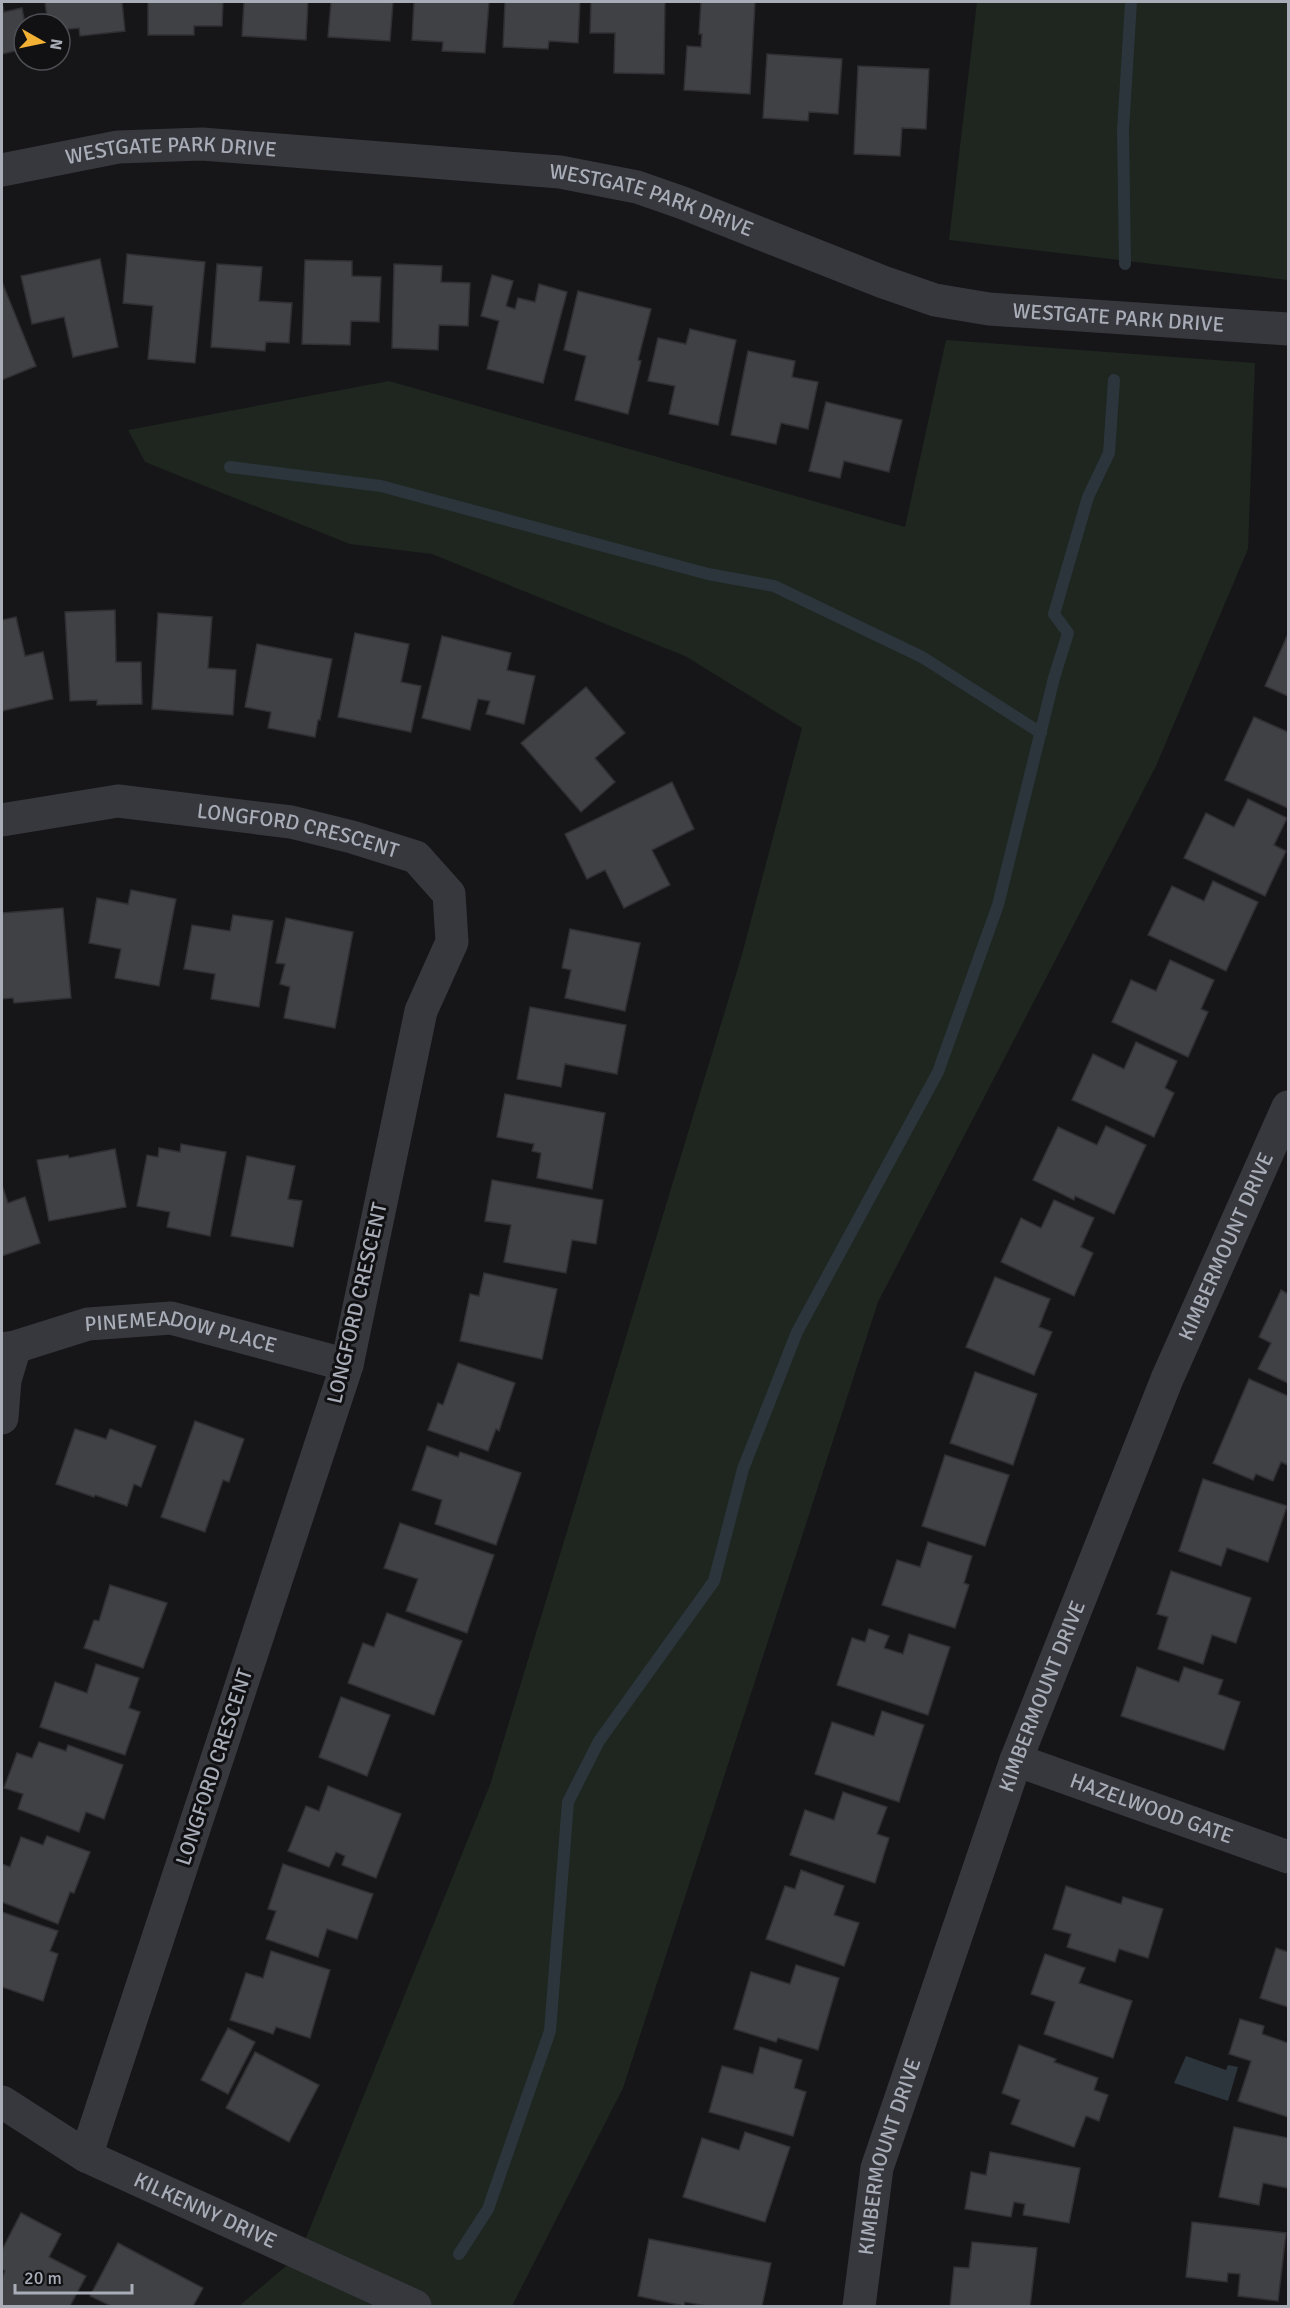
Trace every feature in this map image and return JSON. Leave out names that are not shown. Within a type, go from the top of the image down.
[{"type":"street","name":"WESTGATE PARK DRIVE","points":[[2,170],[118,147],[202,144],[560,172],[637,187],[935,300],[989,309],[1288,329]]},
{"type":"street","name":"LONGFORD CRESCENT","points":[[2,820],[118,801],[291,822],[352,837],[417,857],[449,894],[452,942],[421,1011],[346,1365],[86,2156]]},
{"type":"street","name":"KIMBERMOUNT DRIVE","points":[[859,2307],[877,2168],[1016,1760],[1167,1379],[1288,1107]]},
{"type":"street","name":"PINEMEADOW PLACE","points":[[2,1418],[8,1348],[88,1324],[171,1318],[346,1365]]},
{"type":"street","name":"HAZELWOOD GATE","points":[[1016,1760],[1288,1857]]},
{"type":"street","name":"KILKENNY DRIVE","points":[[2,2102],[86,2156],[415,2307]]},
{"type":"shaded area","points":[[977,2],[1288,2],[1288,280],[949,240]]},
{"type":"shaded area","points":[[946,340],[1255,363],[1248,549],[1156,766],[878,1302],[623,2088],[512,2306],[239,2306],[299,2255],[490,1785],[741,958],[802,728],[685,656],[432,554],[350,544],[145,462],[128,430],[389,381],[905,527]]},
{"type":"shaded area","points":[[1186,2056],[1226,2070],[1228,2065],[1238,2067],[1228,2101],[1174,2083]]},
{"type":"building","points":[[2,2],[4,12],[22,8],[23,12],[12,12],[12,52],[2,54]]},
{"type":"building","points":[[45,2],[122,2],[125,31],[80,36],[79,28],[72,29],[72,12],[46,12]]},
{"type":"building","points":[[148,2],[223,2],[222,26],[194,26],[194,35],[148,35]]},
{"type":"building","points":[[244,2],[308,2],[306,40],[242,36]]},
{"type":"building","points":[[331,2],[393,2],[390,41],[328,37]]},
{"type":"building","points":[[414,2],[489,2],[485,53],[442,51],[443,42],[412,40]]},
{"type":"building","points":[[505,2],[580,2],[578,43],[549,41],[548,49],[503,47]]},
{"type":"building","points":[[591,2],[665,2],[664,74],[614,73],[615,33],[590,33]]},
{"type":"building","points":[[701,2],[755,2],[750,94],[684,90],[687,46],[701,47],[702,34],[699,34]]},
{"type":"building","points":[[767,54],[842,59],[838,114],[809,112],[808,121],[763,118]]},
{"type":"building","points":[[858,66],[929,69],[926,129],[902,128],[900,156],[854,154]]},
{"type":"building","points":[[127,254],[205,262],[195,363],[148,359],[153,306],[123,303]]},
{"type":"building","points":[[100,259],[118,347],[73,357],[64,317],[32,324],[21,276]]},
{"type":"building","points":[[305,260],[352,261],[352,276],[381,277],[379,322],[351,321],[350,345],[302,344]]},
{"type":"building","points":[[217,264],[262,267],[259,301],[292,303],[289,343],[266,342],[265,351],[211,347]]},
{"type":"building","points":[[394,264],[442,266],[441,282],[470,283],[468,326],[439,325],[438,350],[392,348]]},
{"type":"building","points":[[492,275],[513,281],[506,306],[515,309],[518,298],[535,302],[539,284],[567,292],[543,383],[487,369],[499,321],[481,316]]},
{"type":"building","points":[[2,282],[36,366],[2,380]]},
{"type":"building","points":[[578,291],[651,309],[628,414],[575,400],[586,356],[564,350]]},
{"type":"building","points":[[690,329],[736,340],[718,425],[669,414],[675,386],[648,381],[658,338],[686,344]]},
{"type":"building","points":[[748,351],[795,361],[792,377],[818,382],[808,429],[781,423],[776,444],[731,435]]},
{"type":"building","points":[[826,402],[902,420],[889,472],[844,461],[840,478],[809,471]]},
{"type":"building","points":[[115,610],[116,662],[141,662],[142,704],[97,705],[97,700],[70,701],[65,612]]},
{"type":"building","points":[[158,613],[212,617],[208,668],[236,670],[233,715],[152,709]]},
{"type":"building","points":[[16,617],[25,656],[43,652],[53,699],[2,711],[2,620]]},
{"type":"building","points":[[355,633],[409,644],[401,682],[421,686],[411,732],[338,717]]},
{"type":"building","points":[[1288,634],[1288,696],[1265,686]]},
{"type":"building","points":[[442,636],[511,653],[507,670],[535,676],[524,724],[486,714],[490,701],[478,699],[470,730],[422,718]]},
{"type":"building","points":[[257,644],[332,659],[315,737],[268,728],[271,712],[245,707]]},
{"type":"building","points":[[586,687],[625,733],[595,758],[615,782],[581,812],[521,743]]},
{"type":"building","points":[[1254,717],[1288,732],[1288,808],[1225,780]]},
{"type":"building","points":[[672,782],[694,829],[652,850],[670,885],[624,908],[605,870],[587,879],[565,834]]},
{"type":"building","points":[[1248,799],[1287,818],[1274,845],[1286,851],[1265,896],[1184,858],[1206,813],[1234,827]]},
{"type":"building","points":[[1213,881],[1258,902],[1226,971],[1148,935],[1172,886],[1204,901]]},
{"type":"building","points":[[131,890],[176,899],[159,986],[115,978],[121,949],[89,943],[97,898],[128,904]]},
{"type":"building","points":[[63,908],[71,998],[14,1003],[13,998],[2,999],[2,913]]},
{"type":"building","points":[[233,915],[273,921],[259,1007],[211,999],[215,974],[184,969],[192,925],[230,931]]},
{"type":"building","points":[[286,918],[353,932],[335,1028],[284,1018],[290,987],[280,984],[285,964],[276,963]]},
{"type":"building","points":[[570,929],[640,943],[625,1011],[565,998],[571,970],[562,968]]},
{"type":"building","points":[[1170,960],[1214,980],[1201,1009],[1208,1012],[1188,1057],[1112,1022],[1131,980],[1156,991]]},
{"type":"building","points":[[530,1007],[626,1025],[617,1074],[565,1064],[561,1087],[517,1079]]},
{"type":"building","points":[[1136,1042],[1177,1061],[1165,1088],[1174,1093],[1154,1137],[1072,1100],[1093,1054],[1124,1069]]},
{"type":"building","points":[[505,1094],[605,1113],[592,1189],[537,1178],[541,1153],[532,1151],[534,1144],[497,1137]]},
{"type":"building","points":[[1106,1126],[1146,1145],[1114,1214],[1075,1196],[1074,1200],[1033,1180],[1058,1127],[1097,1145]]},
{"type":"building","points":[[181,1144],[226,1152],[210,1236],[167,1227],[170,1212],[137,1206],[147,1155],[158,1157],[159,1148],[180,1152]]},
{"type":"building","points":[[115,1149],[126,1207],[49,1221],[37,1160],[68,1155],[69,1158]]},
{"type":"building","points":[[247,1156],[295,1166],[288,1199],[302,1201],[293,1247],[231,1236]]},
{"type":"building","points":[[492,1180],[603,1200],[596,1244],[572,1240],[566,1273],[504,1262],[511,1225],[485,1221]]},
{"type":"building","points":[[2,1185],[8,1203],[25,1197],[40,1243],[2,1256]]},
{"type":"building","points":[[1054,1200],[1094,1218],[1081,1247],[1093,1253],[1074,1296],[1001,1262],[1021,1218],[1041,1228]]},
{"type":"building","points":[[484,1273],[557,1289],[542,1359],[460,1341],[470,1294],[479,1296]]},
{"type":"building","points":[[995,1277],[1050,1299],[1039,1327],[1052,1332],[1034,1375],[966,1347]]},
{"type":"building","points":[[1281,1290],[1288,1294],[1288,1383],[1258,1369],[1271,1343],[1259,1337]]},
{"type":"building","points":[[458,1363],[515,1383],[499,1431],[496,1429],[488,1451],[428,1430],[438,1403],[443,1405]]},
{"type":"building","points":[[975,1372],[1037,1394],[1013,1465],[950,1443]]},
{"type":"building","points":[[1249,1379],[1288,1396],[1288,1465],[1281,1462],[1273,1481],[1256,1474],[1253,1480],[1213,1463]]},
{"type":"building","points":[[195,1421],[244,1439],[229,1482],[223,1480],[205,1532],[161,1517]]},
{"type":"building","points":[[75,1429],[106,1439],[110,1429],[156,1446],[141,1487],[134,1484],[127,1506],[56,1484]]},
{"type":"building","points":[[427,1446],[458,1457],[460,1452],[521,1473],[496,1545],[435,1524],[442,1500],[412,1490]]},
{"type":"building","points":[[945,1455],[1009,1475],[985,1546],[922,1526]]},
{"type":"building","points":[[1203,1479],[1287,1506],[1268,1562],[1227,1548],[1221,1566],[1179,1551]]},
{"type":"building","points":[[400,1523],[494,1555],[467,1633],[406,1611],[418,1579],[384,1568]]},
{"type":"building","points":[[928,1542],[972,1556],[964,1583],[969,1585],[955,1628],[882,1605],[897,1560],[920,1567]]},
{"type":"building","points":[[1171,1571],[1251,1598],[1236,1643],[1212,1635],[1203,1664],[1158,1649],[1168,1617],[1157,1614]]},
{"type":"building","points":[[110,1585],[167,1603],[143,1668],[84,1648],[94,1620],[99,1621]]},
{"type":"building","points":[[387,1613],[462,1641],[434,1715],[348,1683],[363,1643],[374,1647]]},
{"type":"building","points":[[869,1629],[889,1636],[884,1648],[903,1654],[909,1634],[950,1647],[928,1715],[837,1685],[852,1638],[865,1642]]},
{"type":"building","points":[[96,1664],[139,1678],[129,1708],[140,1712],[125,1755],[40,1727],[55,1682],[87,1693]]},
{"type":"building","points":[[1137,1667],[1179,1682],[1184,1667],[1223,1680],[1218,1694],[1240,1702],[1224,1750],[1121,1716]]},
{"type":"building","points":[[341,1697],[390,1715],[367,1776],[319,1757]]},
{"type":"building","points":[[882,1711],[924,1725],[899,1802],[815,1774],[832,1722],[874,1736]]},
{"type":"building","points":[[39,1742],[66,1751],[68,1745],[123,1765],[104,1819],[86,1812],[79,1832],[18,1809],[23,1794],[4,1788],[17,1753],[32,1758]]},
{"type":"building","points":[[328,1786],[401,1814],[376,1878],[342,1865],[345,1856],[336,1852],[329,1867],[288,1851],[306,1806],[319,1811]]},
{"type":"building","points":[[843,1792],[887,1807],[877,1834],[889,1838],[875,1883],[790,1855],[805,1810],[834,1820]]},
{"type":"building","points":[[47,1836],[90,1852],[74,1893],[70,1892],[58,1924],[2,1902],[2,1864],[10,1867],[21,1837],[43,1845]]},
{"type":"building","points":[[283,1864],[373,1894],[357,1939],[327,1929],[318,1957],[266,1939],[276,1911],[268,1909]]},
{"type":"building","points":[[801,1870],[844,1886],[834,1915],[859,1923],[844,1966],[766,1939],[785,1886],[795,1889]]},
{"type":"building","points":[[1066,1886],[1121,1904],[1123,1897],[1163,1909],[1148,1958],[1119,1949],[1115,1962],[1067,1947],[1071,1934],[1053,1929]]},
{"type":"building","points":[[2,1912],[58,1931],[50,1951],[58,1954],[43,2001],[2,1987]]},
{"type":"building","points":[[1276,1948],[1288,1952],[1288,2007],[1260,1998]]},
{"type":"building","points":[[271,1951],[330,1970],[310,2038],[276,2027],[273,2034],[230,2020],[246,1973],[263,1978]]},
{"type":"building","points":[[1045,1954],[1085,1968],[1079,1983],[1132,2001],[1113,2058],[1044,2034],[1055,2002],[1031,1994]]},
{"type":"building","points":[[796,1965],[839,1978],[818,2050],[778,2038],[776,2042],[734,2029],[751,1972],[790,1984]]},
{"type":"building","points":[[1240,2019],[1264,2026],[1262,2034],[1288,2043],[1288,2117],[1238,2101],[1251,2061],[1229,2054]]},
{"type":"building","points":[[228,2028],[255,2042],[228,2094],[201,2080]]},
{"type":"building","points":[[1019,2045],[1056,2059],[1054,2062],[1098,2078],[1094,2090],[1108,2095],[1099,2121],[1086,2116],[1074,2147],[1011,2124],[1020,2100],[1002,2093]]},
{"type":"building","points":[[760,2047],[802,2060],[794,2088],[806,2092],[793,2136],[709,2112],[722,2066],[753,2074]]},
{"type":"building","points":[[255,2052],[319,2085],[289,2142],[226,2108]]},
{"type":"building","points":[[1234,2127],[1288,2138],[1288,2188],[1263,2183],[1259,2205],[1219,2197]]},
{"type":"building","points":[[745,2132],[790,2147],[765,2222],[683,2197],[702,2138],[739,2150]]},
{"type":"building","points":[[990,2152],[1080,2168],[1069,2223],[1023,2215],[1025,2204],[1014,2202],[1011,2217],[965,2209],[971,2172],[986,2175]]},
{"type":"building","points":[[21,2213],[61,2234],[49,2257],[86,2276],[70,2306],[2,2306],[2,2278],[5,2271],[2,2269],[2,2250]]},
{"type":"building","points":[[1192,2222],[1286,2233],[1278,2301],[1238,2296],[1240,2274],[1228,2273],[1227,2282],[1186,2277]]},
{"type":"building","points":[[649,2239],[771,2263],[762,2306],[707,2306],[685,2302],[684,2306],[638,2296]]},
{"type":"building","points":[[972,2242],[1037,2248],[1030,2306],[950,2306],[954,2267],[969,2268]]},
{"type":"building","points":[[118,2243],[203,2288],[193,2306],[111,2306],[90,2296]]},
{"type":"waterway","points":[[1125,264],[1123,130],[1131,2]]},
{"type":"waterway","points":[[459,2254],[488,2209],[550,2031],[568,1802],[599,1741],[714,1581],[743,1469],[797,1332],[938,1072],[998,905],[1054,678],[1068,633],[1054,614],[1088,497],[1109,453],[1114,380]]},
{"type":"waterway","points":[[230,467],[381,486],[708,574],[774,586],[922,657],[1041,733]]}]
